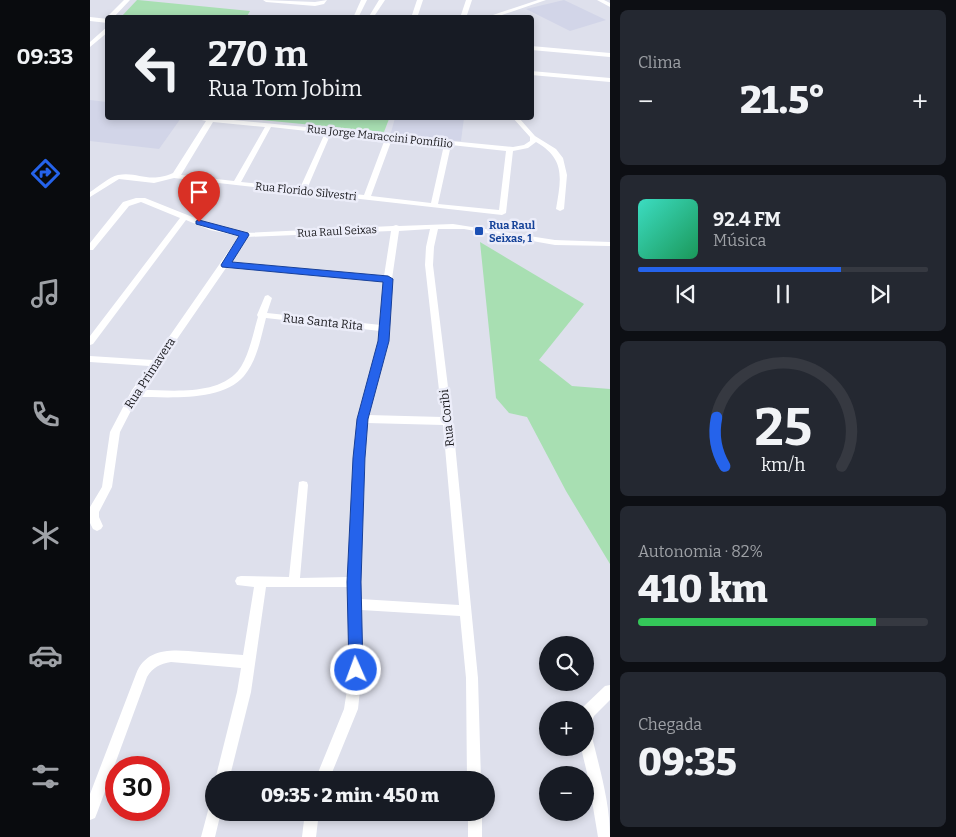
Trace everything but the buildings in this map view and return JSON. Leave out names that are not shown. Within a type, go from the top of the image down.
[{"type":"street","points":[[113,15],[127,0]]},
{"type":"street","points":[[266,0],[315,4],[320,4],[324,0]]},
{"type":"street","points":[[356,15],[364,0]]},
{"type":"street","points":[[372,15],[382,0]]},
{"type":"street","points":[[415,15],[420,0]]},
{"type":"street","points":[[464,15],[469,0]]},
{"type":"street","points":[[496,15],[543,0]]},
{"type":"street","points":[[600,0],[610,5]]},
{"type":"street","points":[[90,19],[105,20]]},
{"type":"street","points":[[90,45],[105,31]]},
{"type":"street","points":[[534,48],[610,55]]},
{"type":"street","points":[[534,73],[610,80]]},
{"type":"street","points":[[90,195],[118,176],[154,183],[167,180],[176,175],[210,120]]},
{"type":"street","name":"Rua Jorge Maraccini Pomfilio","points":[[221,120],[510,148],[527,147],[533,141],[532,137]]},
{"type":"street","points":[[518,120],[532,137],[556,152],[562,160],[560,209]]},
{"type":"street","points":[[236,184],[269,125]]},
{"type":"street","points":[[302,191],[329,131]]},
{"type":"street","points":[[367,198],[389,137]]},
{"type":"street","points":[[434,206],[448,142]]},
{"type":"street","points":[[502,213],[510,148]]},
{"type":"street","name":"Rua Florido Silvestri","points":[[176,175],[180,178],[512,214]]},
{"type":"street","name":"Rua Raul Seixas","points":[[90,248],[126,204],[142,200],[213,228],[244,235],[435,226],[472,227],[536,240],[574,245],[610,244]]},
{"type":"street","points":[[90,342],[185,217]]},
{"type":"street","name":"Rua Coribi","points":[[435,226],[430,248],[429,265],[447,421],[472,678],[474,771]]},
{"type":"street","points":[[326,771],[351,710],[356,670],[354,582],[362,419],[385,328],[388,279],[396,227]]},
{"type":"street","name":"Rua Primavera","points":[[97,526],[93,517],[94,512],[107,487],[116,432],[135,394],[154,363],[226,265],[244,235]]},
{"type":"street","points":[[226,265],[388,279]]},
{"type":"street","points":[[135,394],[206,391],[224,386],[235,379],[242,372],[248,360],[268,298]]},
{"type":"street","name":"Rua Santa Rita","points":[[262,315],[385,328]]},
{"type":"street","points":[[90,359],[154,363]]},
{"type":"street","points":[[362,419],[447,421]]},
{"type":"street","points":[[294,583],[303,485]]},
{"type":"street","points":[[241,581],[261,583],[354,582]]},
{"type":"street","points":[[224,771],[244,692],[261,583]]},
{"type":"street","points":[[354,604],[466,612]]},
{"type":"street","points":[[90,813],[142,674],[148,664],[158,658],[171,656],[249,662]]},
{"type":"street","points":[[594,708],[610,691]]},
{"type":"street","points":[[590,756],[604,837]]},
{"type":"street","points":[[208,837],[212,821]]},
{"type":"street","points":[[309,837],[310,821]]},
{"type":"street","points":[[475,821],[475,837]]},
{"type":"shaded area","points":[[564,0],[606,20],[570,31],[526,9]]},
{"type":"shaded area","points":[[90,100],[105,102],[105,120],[180,120],[159,149],[90,141]]},
{"type":"shaded area","points":[[394,120],[464,120],[461,141],[390,136]]},
{"type":"green space","points":[[137,0],[250,11],[248,15],[123,15]]},
{"type":"green space","points":[[261,120],[389,120],[384,132]]},
{"type":"green space","points":[[480,242],[584,304],[539,360],[572,386],[610,389],[610,564],[566,491],[527,417],[509,413],[496,398]]},
{"type":"place","name":"Rua Raul Seixas, 1","points":[[479,231]]},
{"type":"route","points":[[199,222],[213,228],[244,235],[226,265],[388,279],[384,341],[362,419],[354,582],[356,670]]}]
